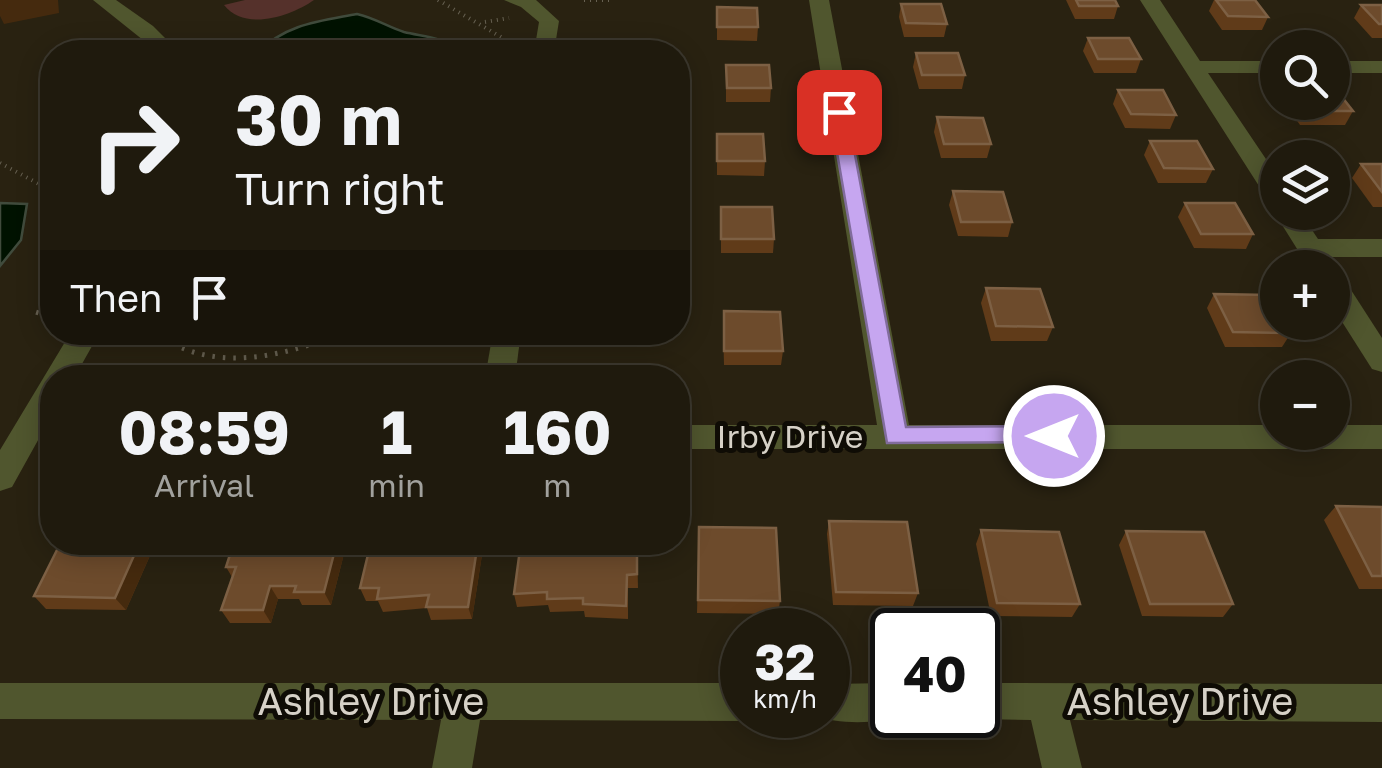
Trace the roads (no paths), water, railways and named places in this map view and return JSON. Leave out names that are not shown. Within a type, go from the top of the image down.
[{"type":"street","points":[[103,0],[156,40]]},
{"type":"street","points":[[514,0],[528,3],[549,21],[546,40]]},
{"type":"street","points":[[819,0],[896,436]]},
{"type":"street","points":[[1150,0],[1260,169]]},
{"type":"street","points":[[1194,67],[1260,67]]},
{"type":"street","points":[[1350,67],[1382,67]]},
{"type":"street","points":[[1350,253],[1382,248]]},
{"type":"street","points":[[1350,311],[1382,362]]},
{"type":"street","points":[[0,478],[40,411]]},
{"type":"street","name":"Irby Drive","points":[[690,437],[1382,437]]},
{"type":"street","name":"Ashley Drive","points":[[0,701],[720,702]]},
{"type":"street","name":"Ashley Drive","points":[[1000,701],[1382,703]]},
{"type":"street","points":[[1046,701],[1062,768]]},
{"type":"street","points":[[452,768],[463,703]]}]
